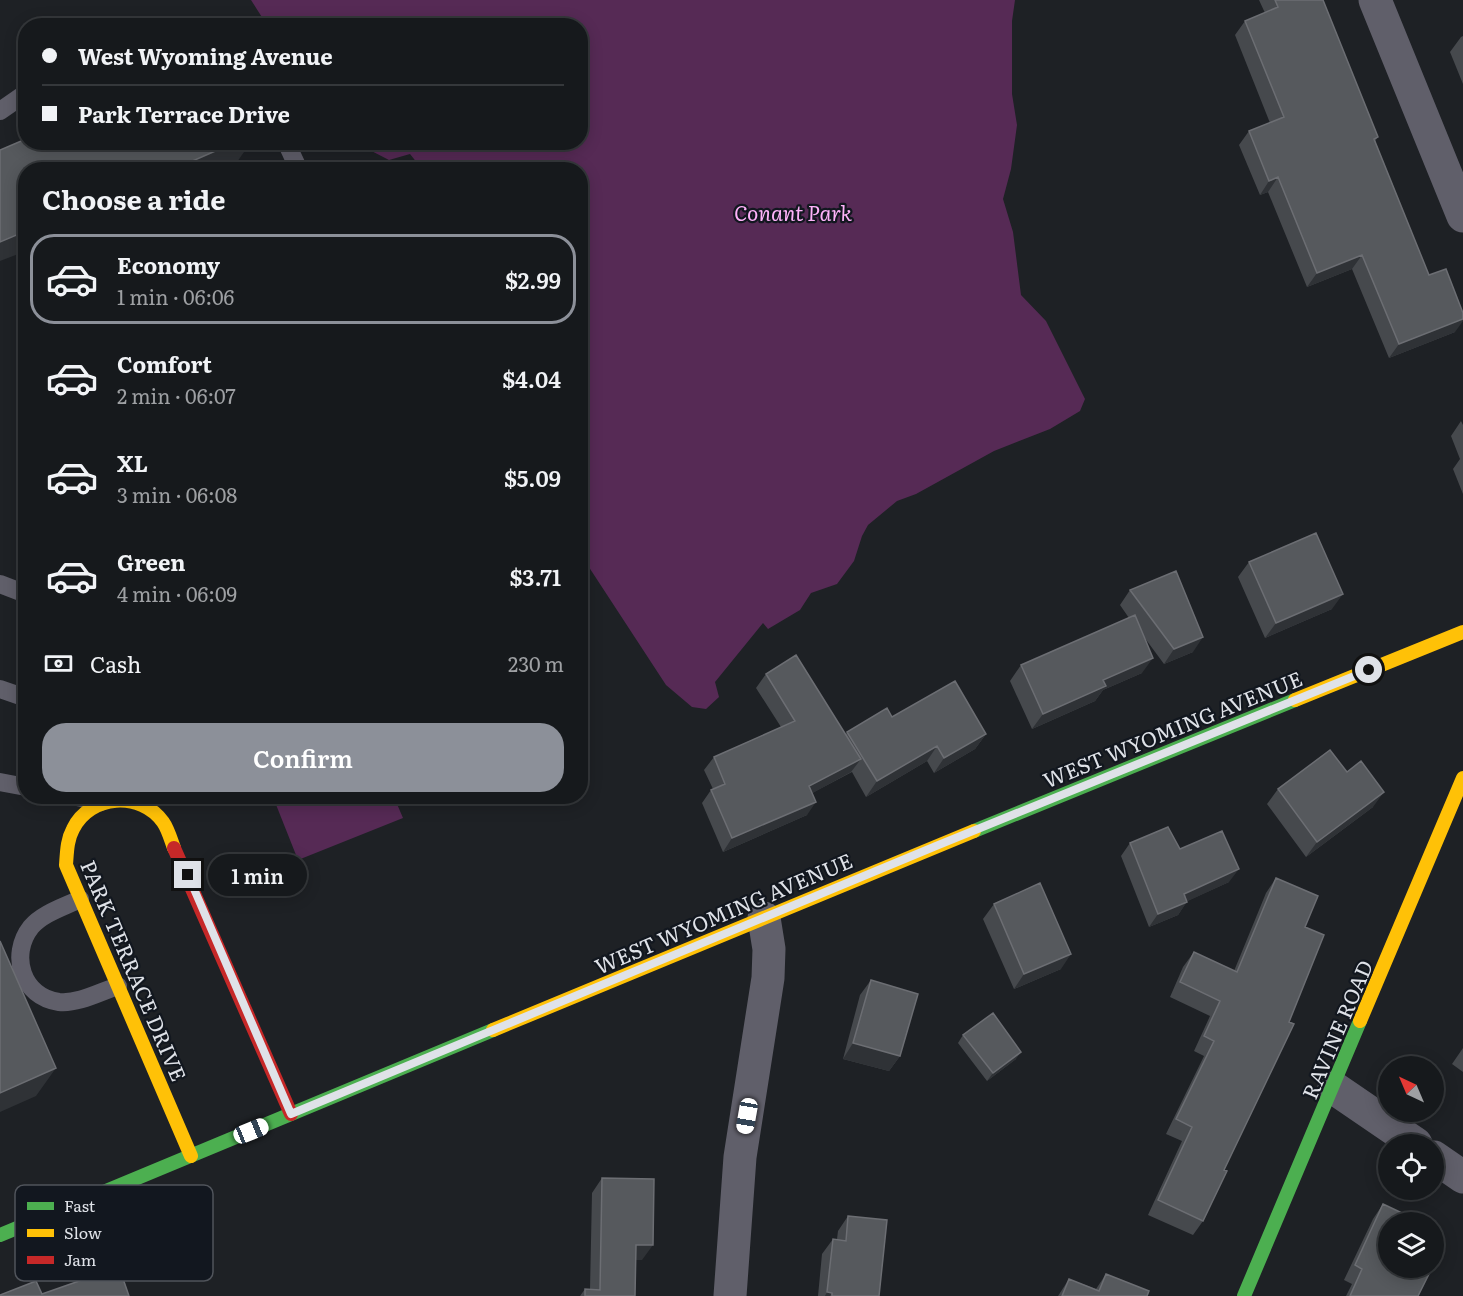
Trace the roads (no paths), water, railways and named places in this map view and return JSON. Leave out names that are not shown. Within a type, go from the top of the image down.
[{"type":"main road","name":"WEST WYOMING AVENUE","points":[[121,1185],[764,918],[1463,632]]},
{"type":"main road","name":"RAVINE ROAD","points":[[1244,1296],[1334,1088],[1463,778]]},
{"type":"main road","name":"PARK TERRACE DRIVE","points":[[97,804],[83,814],[69,832],[66,843],[66,865],[191,1156]]},
{"type":"main road","points":[[140,804],[156,813],[163,822],[291,1114]]},
{"type":"main road","name":"WEST WYOMING AVENUE","points":[[0,1235],[15,1229]]},
{"type":"street","points":[[1375,0],[1463,216]]},
{"type":"street","points":[[730,1296],[740,1157],[768,978],[769,949],[764,918]]},
{"type":"street","points":[[1334,1088],[1401,1134]]},
{"type":"street","points":[[1444,1164],[1463,1177]]},
{"type":"lane","points":[[0,111],[18,99]]},
{"type":"lane","points":[[0,584],[18,591]]},
{"type":"lane","points":[[0,689],[18,695]]},
{"type":"lane","points":[[0,782],[18,785]]},
{"type":"lane","points":[[80,899],[41,919],[32,927],[19,952],[24,979],[35,992],[61,1002],[87,997],[118,986]]},
{"type":"park label","name":"Conant Park","points":[[793,211]]}]
